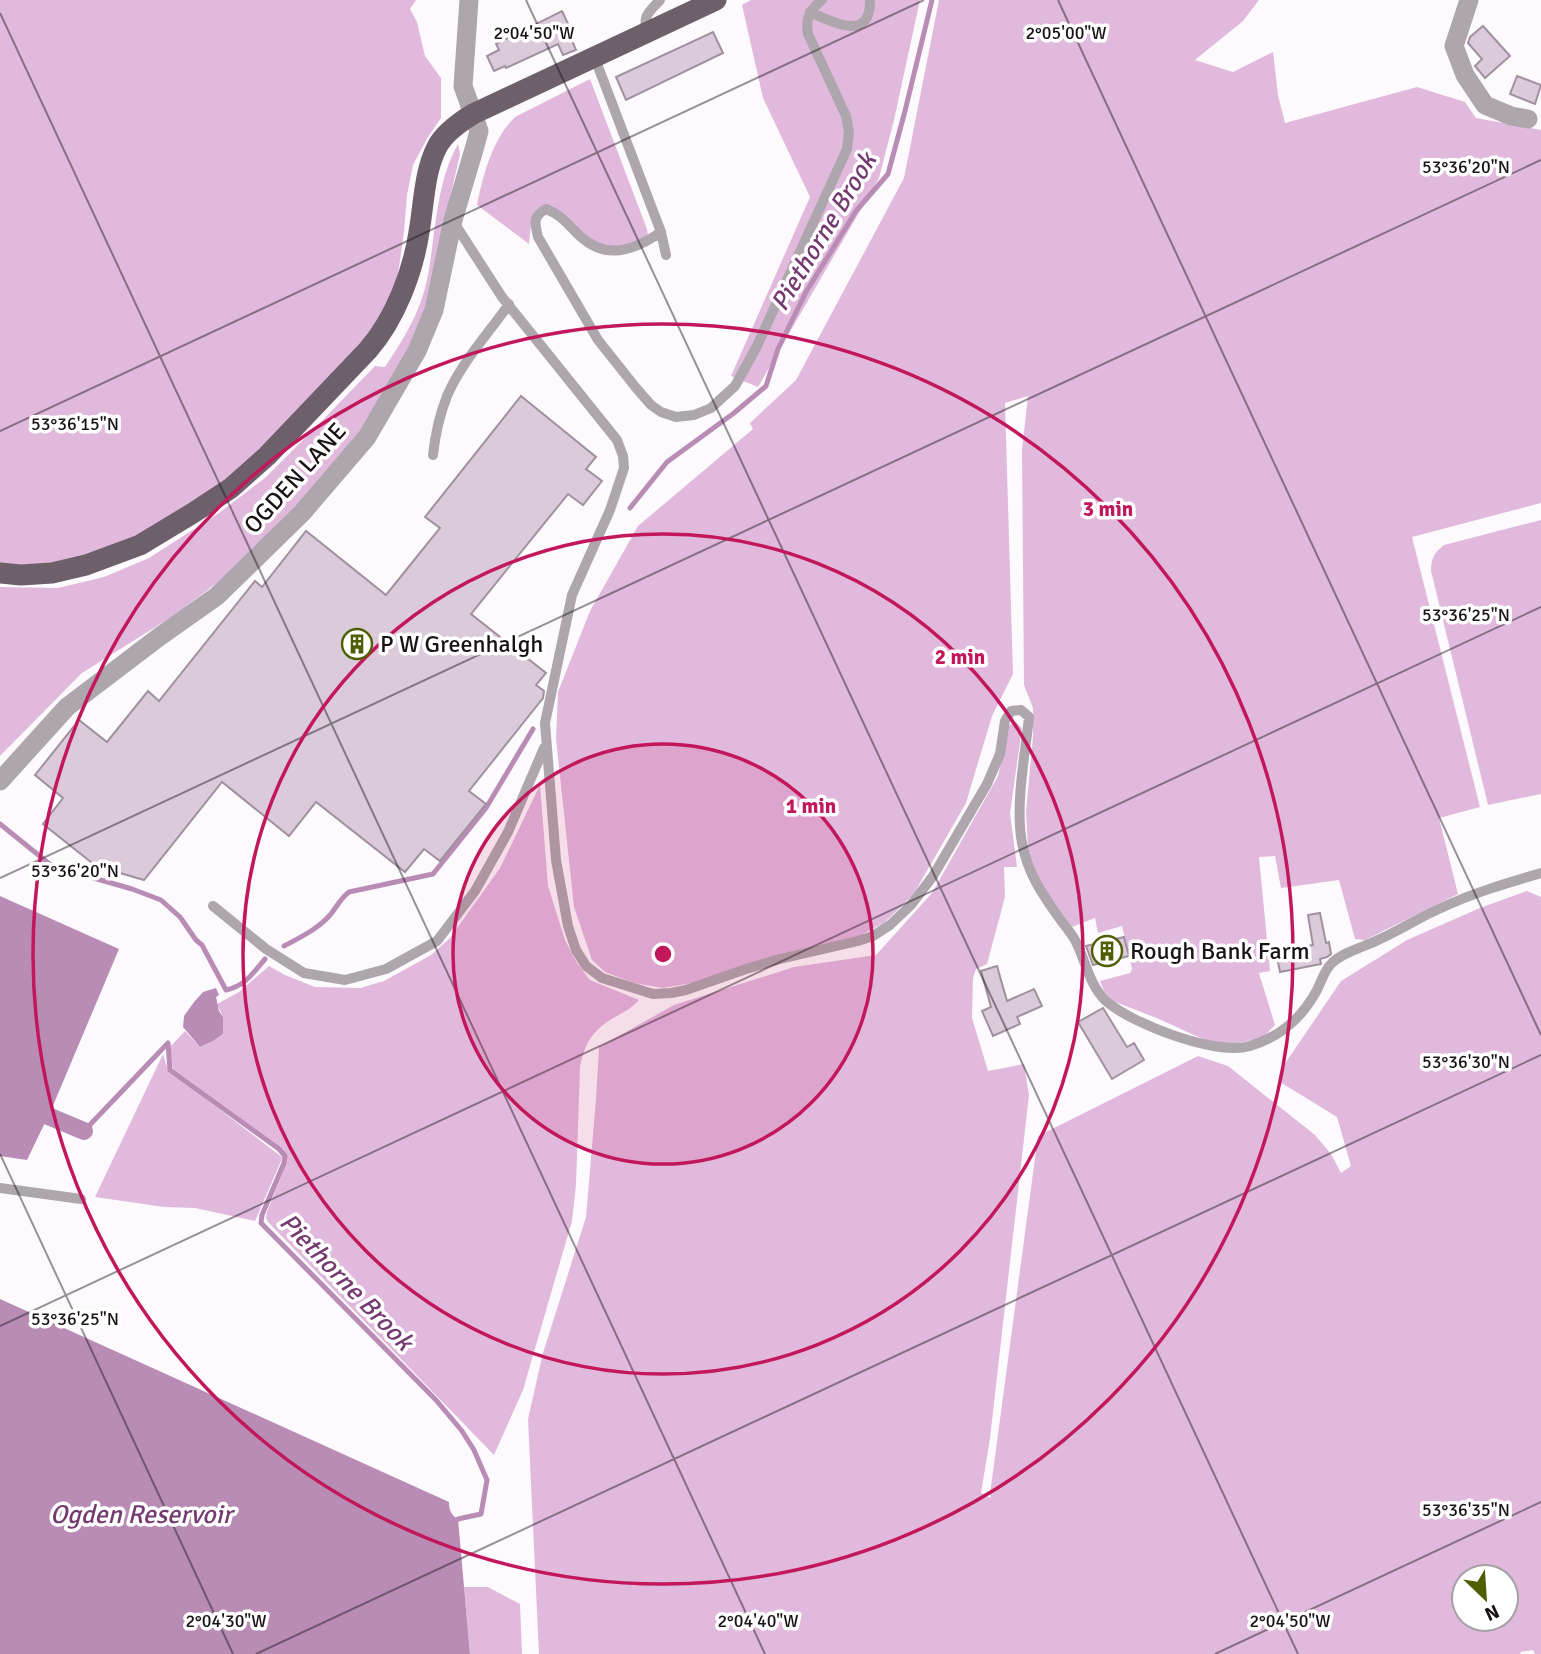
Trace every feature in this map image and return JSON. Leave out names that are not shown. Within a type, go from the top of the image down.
[{"type":"main road","points":[[0,573],[52,573],[86,565],[140,545],[230,488],[267,456],[380,335],[407,281],[419,236],[425,190],[438,145],[460,122],[716,0]]},
{"type":"street","name":"OGDEN LANE","points":[[0,780],[67,706],[217,596],[302,513],[367,437],[417,351],[434,310],[453,220],[479,131],[463,86],[469,0]]},
{"type":"street","points":[[1469,0],[1454,46],[1465,75],[1485,104],[1511,116],[1528,119]]},
{"type":"lane","points":[[647,33],[645,19],[660,0]]},
{"type":"lane","points":[[661,232],[627,250],[612,251],[599,248],[583,239],[557,213],[546,209],[539,213],[535,221],[538,237],[597,340],[617,365],[651,405],[661,412],[676,417],[694,415],[711,408],[735,386],[756,348],[847,149],[849,132],[846,116],[808,34],[806,24],[810,12],[822,0]]},
{"type":"lane","points":[[810,12],[850,28],[860,25],[867,17],[870,0]]},
{"type":"lane","points":[[594,56],[661,232],[666,255]]},
{"type":"lane","points":[[453,220],[509,304],[617,440],[623,456],[624,468],[610,510],[572,595],[545,723],[556,860],[568,926],[576,950],[586,966],[602,978],[653,994],[671,993],[746,969],[858,941],[873,936],[890,925],[911,905],[933,876],[987,784],[1000,754],[1004,721],[1011,711],[1021,710],[1029,717],[1020,813],[1022,843],[1036,885],[1075,940],[1089,977],[1105,1000],[1127,1017],[1179,1038],[1223,1049],[1247,1047],[1275,1037],[1296,1020],[1331,963],[1441,908],[1541,873]]},
{"type":"lane","points":[[433,455],[447,397],[460,372],[509,304]]},
{"type":"lane","points":[[213,906],[266,949],[304,973],[345,980],[386,969],[437,941],[475,891],[508,832],[546,744]]},
{"type":"lane","points":[[0,1188],[81,1199]]},
{"type":"shaded area","points":[[0,0],[416,0],[410,9],[417,22],[425,56],[441,78],[441,118],[413,165],[397,281],[365,345],[246,464],[199,501],[144,533],[88,559],[35,567],[0,566]]},
{"type":"shaded area","points":[[751,0],[920,0],[879,178],[758,387],[731,376],[810,197],[763,98],[742,5]]},
{"type":"shaded area","points":[[939,0],[1259,0],[1243,21],[1195,60],[1233,72],[1273,52],[1278,95],[1285,123],[1417,87],[1465,102],[1476,118],[1541,130],[1541,503],[1412,537],[1480,807],[1439,818],[1458,894],[1365,940],[1355,939],[1339,880],[1281,888],[1275,856],[1259,857],[1270,971],[1259,973],[1275,1025],[1261,1039],[1225,1045],[1207,1041],[1113,1001],[1100,981],[1130,973],[1132,969],[1122,926],[1098,933],[1095,918],[1072,927],[1036,877],[1028,849],[1026,812],[1033,736],[1033,708],[1024,685],[1022,450],[1028,396],[1005,403],[1013,674],[992,716],[966,803],[913,895],[884,923],[857,937],[767,958],[698,982],[663,988],[634,983],[605,972],[592,960],[574,907],[556,739],[558,692],[590,611],[638,526],[753,429],[750,423],[796,380],[904,178]]},
{"type":"shaded area","points":[[590,79],[648,235],[633,246],[607,246],[589,239],[554,207],[549,206],[531,225],[529,244],[477,205],[490,158],[501,135],[515,117]]},
{"type":"shaded area","points":[[458,144],[460,154],[434,285],[403,365],[339,464],[221,580],[173,616],[82,673],[0,756],[0,587],[58,588],[104,577],[149,558],[219,513],[265,478],[375,366],[385,367],[410,326],[424,292],[440,193]]},
{"type":"shaded area","points":[[1541,520],[1541,794],[1488,805],[1431,571],[1432,559],[1444,545]]},
{"type":"shaded area","points":[[1012,722],[1016,722],[1022,728],[1010,813],[1017,867],[1004,867],[1005,897],[987,964],[976,969],[973,978],[972,1018],[988,1071],[1024,1064],[1029,1095],[990,1438],[981,1493],[991,1498],[1038,1136],[1198,1056],[1228,1066],[1315,1135],[1331,1154],[1341,1173],[1351,1166],[1337,1117],[1280,1082],[1284,1065],[1341,981],[1407,940],[1480,908],[1527,891],[1541,897],[1541,1654],[1535,1654],[1533,1650],[1520,1652],[1521,1654],[539,1654],[528,1419],[543,1353],[586,1217],[599,1047],[674,1005],[794,967],[876,955],[932,893],[998,776],[1009,727]]},
{"type":"shaded area","points":[[540,785],[548,886],[565,940],[590,980],[639,1000],[601,1027],[584,1050],[580,1067],[576,1185],[572,1221],[523,1390],[494,1455],[268,1222],[267,1212],[285,1166],[286,1154],[173,1069],[170,1047],[185,1031],[200,1047],[223,1034],[223,1017],[217,1004],[239,992],[269,966],[315,987],[360,988],[384,981],[431,955],[450,938],[500,868]]},
{"type":"shaded area","points":[[163,1054],[168,1070],[282,1157],[255,1221],[195,1208],[164,1207],[95,1197]]},
{"type":"shaded area","points":[[464,1587],[488,1587],[520,1604],[522,1654],[470,1654]]},
{"type":"water","points":[[0,896],[119,949],[52,1108],[27,1160],[0,1156]]},
{"type":"water","points":[[216,988],[219,1011],[223,1017],[223,1034],[200,1047],[183,1027],[184,1016],[203,992]]},
{"type":"water","name":"Ogden Reservoir","points":[[0,1299],[449,1502],[451,1512],[458,1519],[470,1654],[0,1654]]},
{"type":"building","points":[[562,11],[574,37],[571,38],[576,50],[563,55],[558,44],[494,71],[487,56],[499,50],[496,44]]},
{"type":"building","points":[[1483,26],[1510,56],[1485,78],[1475,66],[1482,59],[1468,43],[1470,37]]},
{"type":"building","points":[[713,32],[723,53],[626,100],[616,77]]},
{"type":"building","points":[[1517,76],[1541,85],[1535,104],[1510,94]]},
{"type":"building","name":"P W Greenhalgh","points":[[521,396],[596,457],[586,469],[602,481],[583,505],[568,494],[471,614],[546,673],[536,685],[544,691],[543,698],[469,791],[486,804],[440,861],[424,849],[405,872],[316,802],[289,836],[222,782],[144,880],[96,866],[43,824],[63,798],[35,775],[79,720],[107,742],[148,691],[159,701],[255,581],[262,587],[306,531],[386,595],[440,528],[425,517]]},
{"type":"building","points":[[1320,913],[1331,954],[1320,959],[1321,964],[1280,972],[1276,952],[1313,945],[1308,915]]},
{"type":"building","name":"Rough Bank Farm","points":[[1124,937],[1129,956],[1093,965],[1086,946]]},
{"type":"building","points":[[997,966],[1007,1001],[1034,989],[1042,1006],[1017,1017],[1020,1024],[993,1036],[982,1011],[991,1007],[981,971]]},
{"type":"building","points":[[1103,1008],[1127,1047],[1134,1043],[1144,1060],[1112,1079],[1078,1022]]},
{"type":"waterway","name":"Piethorne Brook","points":[[630,508],[667,462],[766,386],[778,349],[806,292],[856,211],[888,174],[932,0]]},
{"type":"waterway","name":"Piethorne Brook","points":[[284,946],[321,924],[349,892],[433,874],[486,808],[533,729]]},
{"type":"waterway","points":[[0,824],[52,866],[161,900],[180,917],[202,945],[226,990],[244,982],[265,959]]},
{"type":"waterway","name":"Piethorne Brook","points":[[168,1043],[170,1070],[285,1156],[261,1223],[436,1400],[474,1450],[487,1480],[481,1514],[455,1522]]},
{"type":"waterway","points":[[84,1131],[168,1043]]},
{"type":"waterway","points":[[48,1116],[84,1131]]},
{"type":"place","name":"P W Greenhalgh","points":[[357,644]]},
{"type":"place","name":"Rough Bank Farm","points":[[1107,951]]}]
